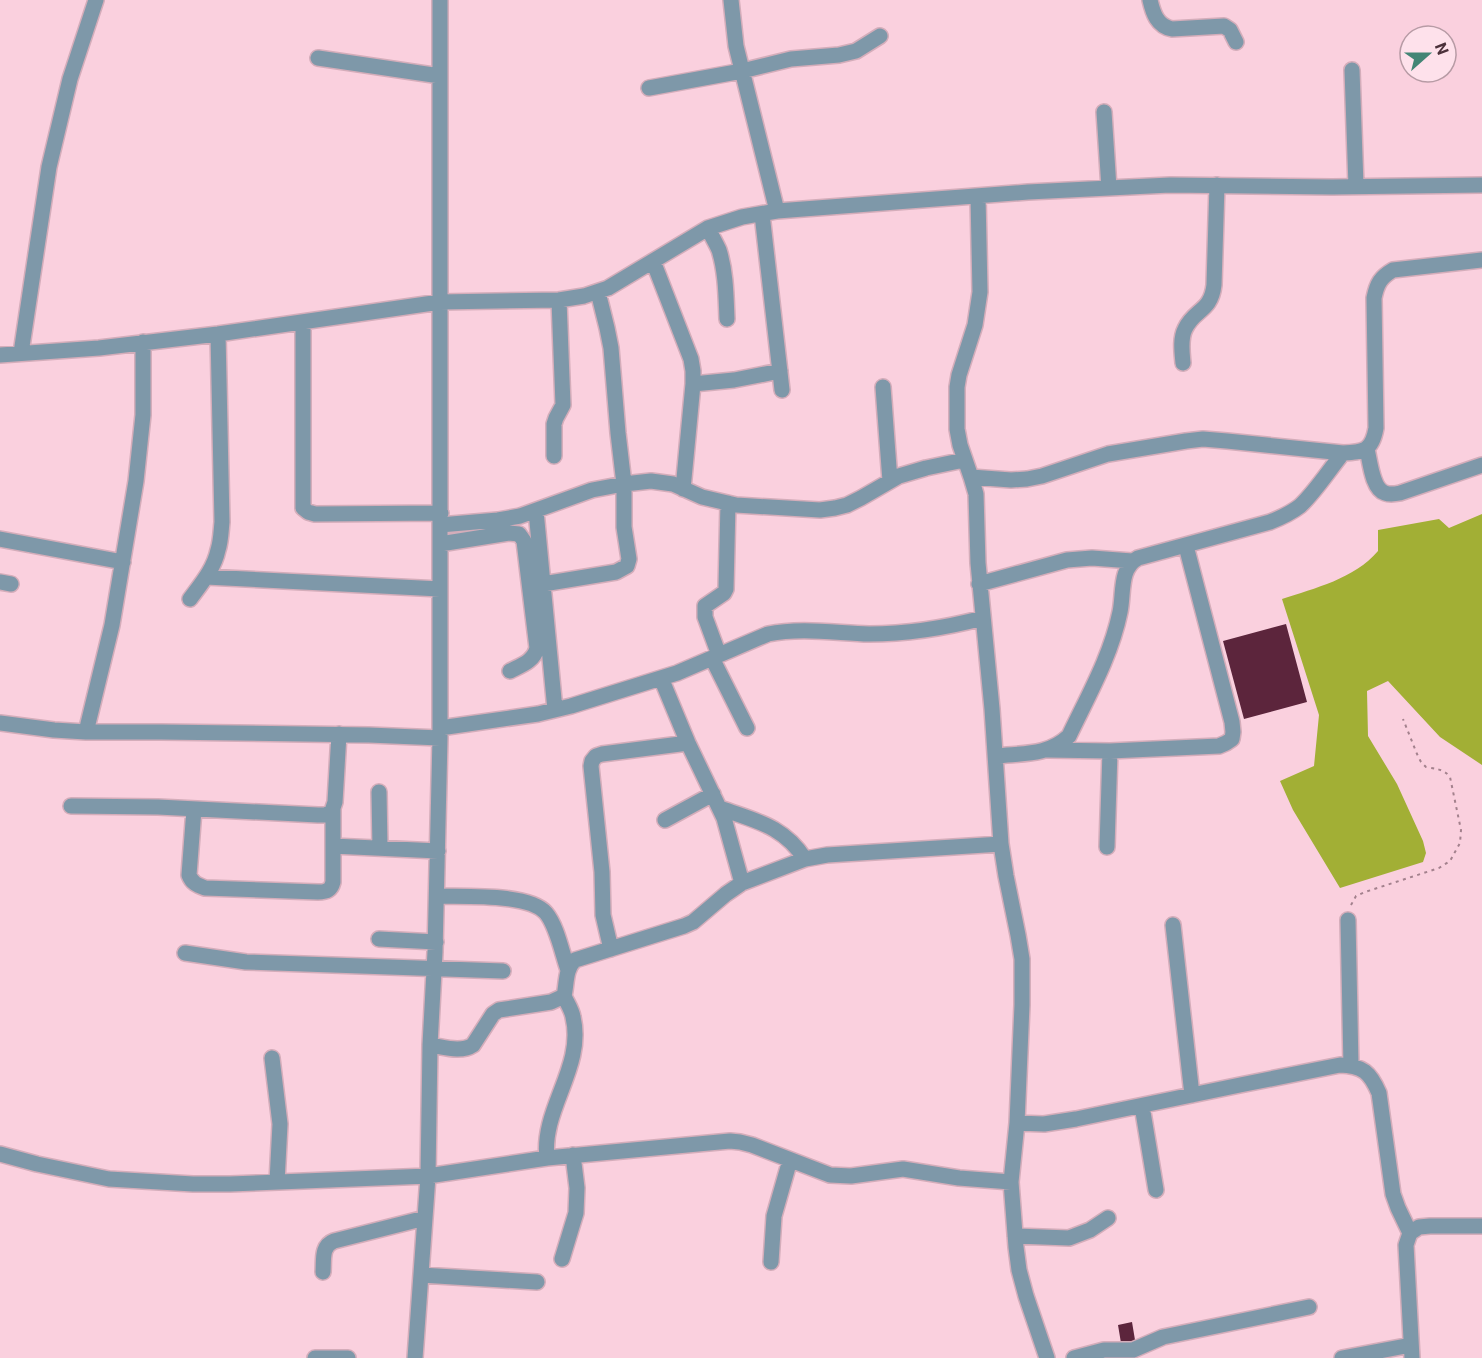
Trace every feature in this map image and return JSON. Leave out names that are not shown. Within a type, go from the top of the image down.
[{"type":"street","points":[[21,354],[48,166],[70,79],[96,0]]},
{"type":"street","points":[[416,1358],[428,1176],[430,1046],[438,851],[440,0]]},
{"type":"street","points":[[731,0],[736,46],[770,212],[782,390]]},
{"type":"street","points":[[1150,0],[1158,21],[1164,27],[1172,29],[1224,26],[1230,30],[1236,42]]},
{"type":"street","points":[[649,88],[742,71],[791,59],[848,53],[856,51],[880,36]]},
{"type":"street","points":[[318,58],[440,76]]},
{"type":"street","points":[[1352,70],[1356,186]]},
{"type":"street","points":[[1104,112],[1109,188]]},
{"type":"street","points":[[0,355],[99,348],[218,334],[440,303],[559,300],[598,292],[623,280],[708,228],[770,212],[978,196],[1170,185],[1482,184]]},
{"type":"street","points":[[1183,363],[1184,330],[1213,297],[1217,185]]},
{"type":"street","points":[[978,196],[980,292],[975,325],[959,375],[957,429],[964,460],[976,494],[977,555],[996,756],[1001,844],[1022,959],[1017,1123],[1011,1182],[1015,1236],[1022,1279],[1047,1358]]},
{"type":"street","points":[[708,228],[722,263],[726,286],[727,319]]},
{"type":"street","points":[[971,477],[1027,479],[1108,454],[1203,439],[1343,453],[1367,449],[1374,442],[1376,428],[1374,298],[1376,285],[1382,276],[1393,270],[1482,260]]},
{"type":"street","points":[[653,261],[691,359],[693,384],[683,489]]},
{"type":"street","points":[[543,584],[616,572],[627,566],[629,559],[624,527],[624,484],[611,348],[598,292]]},
{"type":"street","points":[[554,456],[554,424],[563,405],[559,300]]},
{"type":"street","points":[[303,322],[303,508],[315,514],[498,520],[536,511],[592,490],[651,481],[673,484],[702,497],[728,503],[820,510],[847,505],[890,481],[926,468],[964,460]]},
{"type":"street","points":[[190,599],[212,567],[219,550],[222,522],[218,334]]},
{"type":"street","points":[[86,732],[112,625],[136,481],[143,415],[142,342]]},
{"type":"street","points":[[693,384],[780,371]]},
{"type":"street","points":[[883,387],[890,481]]},
{"type":"street","points":[[1367,449],[1377,487],[1383,493],[1400,493],[1482,465]]},
{"type":"street","points":[[1049,750],[1069,736],[1101,669],[1120,612],[1124,578],[1132,561],[1284,516],[1309,496],[1343,453]]},
{"type":"street","points":[[728,503],[726,589],[724,593],[705,606],[705,617],[716,657],[747,728]]},
{"type":"street","points":[[536,511],[555,710]]},
{"type":"street","points":[[440,544],[509,533],[519,534],[524,541],[537,648],[536,654],[531,659],[510,671]]},
{"type":"street","points":[[0,538],[123,562]]},
{"type":"street","points":[[996,756],[1049,750],[1110,751],[1219,746],[1232,739],[1232,722],[1186,546]]},
{"type":"street","points":[[980,584],[1067,560],[1092,558],[1132,561]]},
{"type":"street","points":[[206,577],[440,589]]},
{"type":"street","points":[[0,723],[86,732],[440,733],[577,705],[661,678],[768,634],[784,631],[909,633],[983,618]]},
{"type":"street","points":[[661,678],[688,743],[716,801],[729,836],[742,883]]},
{"type":"street","points":[[194,809],[189,875],[191,881],[196,885],[205,888],[326,892],[331,888],[333,882],[333,809],[339,734]]},
{"type":"street","points":[[611,949],[603,915],[602,872],[592,760],[596,756],[609,753],[688,743]]},
{"type":"street","points":[[1107,847],[1110,751]]},
{"type":"street","points":[[380,792],[380,848]]},
{"type":"street","points":[[665,820],[716,801],[778,831],[792,841],[805,859]]},
{"type":"street","points":[[71,806],[318,815],[326,815],[333,809]]},
{"type":"street","points":[[547,1158],[549,1125],[570,1067],[574,1017],[564,996],[568,970],[570,964],[575,960],[684,927],[733,888],[805,859],[827,855],[1001,844]]},
{"type":"street","points":[[333,846],[438,851]]},
{"type":"street","points":[[437,896],[507,898],[539,907],[546,912],[555,930],[568,970]]},
{"type":"street","points":[[1348,920],[1351,1066]]},
{"type":"street","points":[[1173,925],[1192,1095]]},
{"type":"street","points":[[379,939],[436,942]]},
{"type":"street","points":[[185,953],[246,962],[503,971]]},
{"type":"street","points":[[430,1046],[468,1048],[473,1045],[493,1014],[499,1010],[551,1002],[564,996]]},
{"type":"street","points":[[272,1058],[280,1124],[277,1182]]},
{"type":"street","points":[[1017,1123],[1059,1122],[1340,1065],[1364,1069],[1374,1080],[1380,1093],[1393,1194],[1410,1233]]},
{"type":"street","points":[[1142,1106],[1156,1190]]},
{"type":"street","points":[[0,1155],[109,1179],[193,1184],[428,1176],[547,1158],[730,1141],[752,1145],[830,1175],[840,1176],[903,1169],[966,1179],[1011,1182]]},
{"type":"street","points":[[562,1259],[576,1213],[577,1188],[573,1155]]},
{"type":"street","points":[[771,1263],[774,1216],[790,1160]]},
{"type":"street","points":[[324,1272],[325,1249],[328,1243],[425,1218]]},
{"type":"street","points":[[1015,1236],[1069,1238],[1090,1230],[1108,1218]]},
{"type":"street","points":[[1342,1358],[1412,1351],[1406,1245],[1410,1233],[1419,1227],[1482,1226]]},
{"type":"street","points":[[421,1275],[537,1282]]},
{"type":"street","points":[[1074,1358],[1104,1350],[1142,1352],[1163,1337],[1309,1307]]},
{"type":"street","points":[[315,1358],[348,1358]]},
{"type":"path","points":[[1348,920],[1351,902],[1356,896],[1365,891],[1439,868],[1450,861],[1460,843],[1461,830],[1450,777],[1440,769],[1426,768],[1421,762],[1403,719]]},
{"type":"shaded area","points":[[1482,514],[1482,765],[1440,737],[1388,681],[1367,691],[1368,736],[1397,784],[1423,841],[1426,853],[1423,862],[1340,888],[1293,810],[1280,781],[1314,766],[1319,715],[1282,599],[1321,586],[1358,569],[1378,551],[1378,530],[1439,519],[1449,528]]},
{"type":"building","points":[[1286,624],[1307,702],[1244,719],[1223,641]]},
{"type":"building","points":[[1132,1322],[1136,1346],[1122,1349],[1118,1325]]}]
